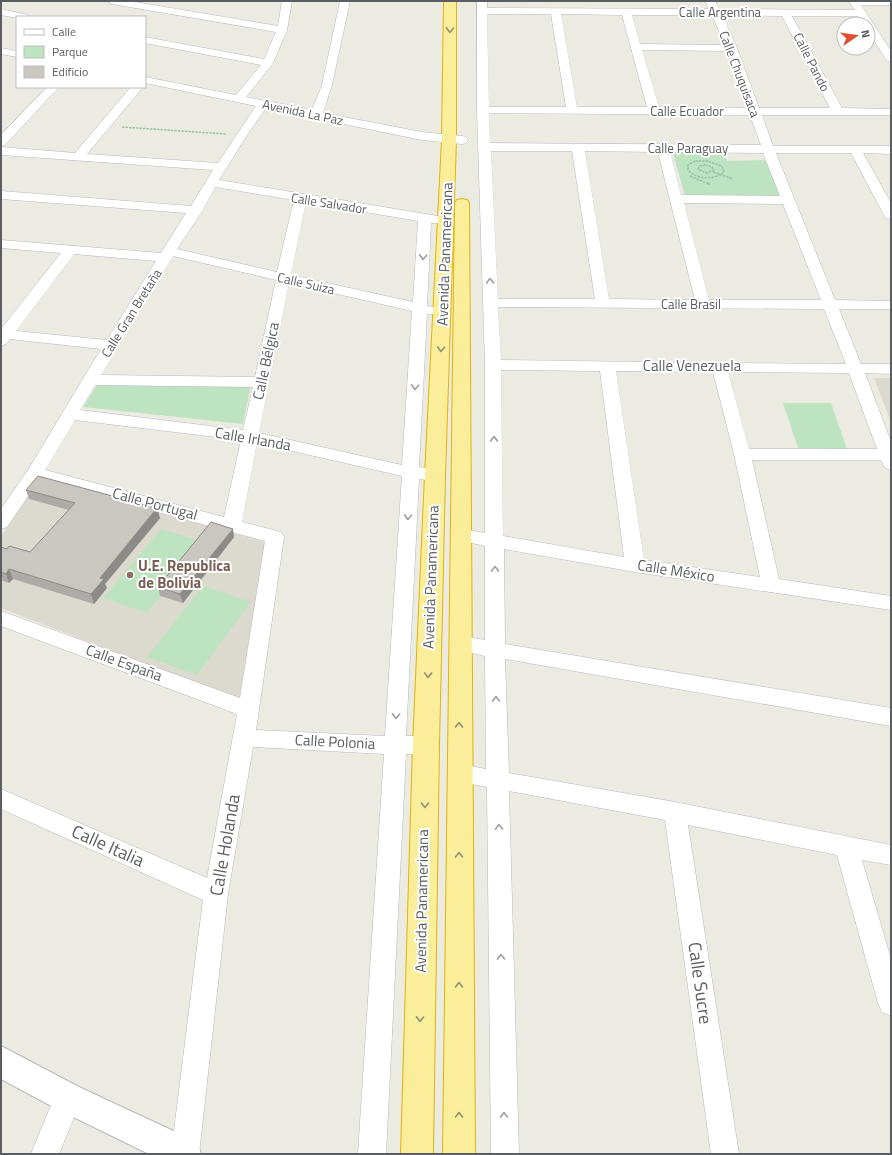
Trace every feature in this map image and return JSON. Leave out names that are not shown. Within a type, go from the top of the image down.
[{"type":"highway","name":"Avenida Panamericana","points":[[450,1],[456,140],[461,536],[459,773],[459,1154]]},
{"type":"highway","name":"Avenida Panamericana","points":[[417,1154],[426,745],[434,475],[442,313],[447,221],[456,140],[476,4]]},
{"type":"street","points":[[1,12],[11,1]]},
{"type":"street","points":[[112,1],[154,6],[282,30]]},
{"type":"street","points":[[239,99],[268,64],[282,30],[288,1]]},
{"type":"street","points":[[316,116],[327,85],[345,1]]},
{"type":"street","name":"Calle Chuquisaca","points":[[710,1],[732,48],[768,149],[855,368],[889,459]]},
{"type":"street","points":[[854,2],[891,2]]},
{"type":"street","points":[[854,2],[863,16]]},
{"type":"street","points":[[476,4],[486,147],[493,365],[495,650],[505,1154]]},
{"type":"street","name":"Calle Argentina","points":[[476,4],[556,12],[861,13]]},
{"type":"street","points":[[143,16],[154,6]]},
{"type":"street","points":[[1,12],[20,16]]},
{"type":"street","points":[[556,12],[572,110]]},
{"type":"street","points":[[626,12],[654,111]]},
{"type":"street","name":"Calle Pando","points":[[786,13],[838,112]]},
{"type":"street","points":[[876,30],[885,30]]},
{"type":"street","points":[[876,35],[891,59]]},
{"type":"street","points":[[146,40],[268,64]]},
{"type":"street","points":[[636,47],[732,48]]},
{"type":"street","points":[[2,52],[16,54]]},
{"type":"street","name":"Avenida La Paz","points":[[146,80],[316,116],[456,140]]},
{"type":"street","points":[[1,142],[52,88]]},
{"type":"street","points":[[78,157],[136,88]]},
{"type":"street","name":"Calle Gran Bretaña","points":[[1,523],[35,473],[111,345],[196,210],[241,135],[263,104]]},
{"type":"street","name":"Calle Ecuador","points":[[483,110],[891,112]]},
{"type":"street","name":"Calle Paraguay","points":[[486,147],[891,150]]},
{"type":"street","points":[[578,148],[603,304]]},
{"type":"street","points":[[664,148],[703,304]]},
{"type":"street","points":[[855,150],[891,215]]},
{"type":"street","points":[[1,151],[221,167]]},
{"type":"street","name":"Calle Salvador","points":[[212,183],[447,221]]},
{"type":"street","points":[[1,195],[196,210]]},
{"type":"street","name":"Calle Bélgica","points":[[232,524],[301,198]]},
{"type":"street","points":[[676,199],[788,200]]},
{"type":"street","points":[[372,1154],[425,218]]},
{"type":"street","name":"Calle Suiza","points":[[1,244],[70,250],[167,255],[283,278],[442,313]]},
{"type":"street","points":[[3,337],[70,250]]},
{"type":"street","name":"Calle Brasil","points":[[490,303],[891,305]]},
{"type":"street","points":[[3,337],[111,345]]},
{"type":"street","name":"Calle Venezuela","points":[[493,365],[891,368]]},
{"type":"street","points":[[607,366],[635,565]]},
{"type":"street","points":[[719,366],[742,454],[771,585]]},
{"type":"street","points":[[90,380],[261,382]]},
{"type":"street","name":"Calle Irlanda","points":[[70,414],[251,436],[410,472],[434,475]]},
{"type":"street","points":[[742,454],[889,459]]},
{"type":"street","name":"Calle Portugal","points":[[35,473],[232,524],[275,537]]},
{"type":"street","name":"Calle México","points":[[461,536],[635,565],[891,603]]},
{"type":"street","name":"Calle Holanda","points":[[185,1154],[216,894],[244,738],[247,709],[275,537]]},
{"type":"street","name":"Calle España","points":[[1,618],[247,709]]},
{"type":"street","points":[[460,644],[891,717]]},
{"type":"street","name":"Calle Polonia","points":[[244,738],[426,745]]},
{"type":"street","points":[[459,773],[675,812],[891,856]]},
{"type":"street","name":"Calle Italia","points":[[1,798],[216,894]]},
{"type":"street","name":"Calle Sucre","points":[[675,812],[725,1154]]},
{"type":"street","points":[[847,848],[891,1003]]},
{"type":"street","points":[[1,1062],[68,1098],[185,1154]]},
{"type":"street","points":[[45,1154],[68,1098]]},
{"type":"path","points":[[105,126],[241,135]]},
{"type":"path","points":[[696,176],[688,171],[688,165],[701,160],[713,162],[722,166],[724,172],[722,174]]},
{"type":"path","points":[[713,171],[714,168],[708,165],[702,165],[698,168],[703,172],[713,171],[733,179]]},
{"type":"path","points":[[685,176],[714,177],[722,174]]},
{"type":"shaded area","points":[[874,378],[891,378],[891,422]]},
{"type":"shaded area","name":"U.E. Republica de Bolivia","points":[[38,479],[265,542],[239,700],[1,608],[1,536]]},
{"type":"green space","points":[[672,150],[723,151],[727,161],[767,160],[782,197],[685,196]]},
{"type":"green space","points":[[98,383],[251,384],[243,424],[83,407]]},
{"type":"green space","points":[[783,403],[831,403],[847,449],[798,448]]},
{"type":"green space","points":[[161,529],[203,542],[147,613],[103,598]]},
{"type":"green space","points":[[203,586],[251,602],[197,675],[147,657]]},
{"type":"building","points":[[38,476],[157,508],[100,578],[104,579],[91,594],[9,569],[6,574],[1,572],[1,547],[7,549],[9,546],[30,552],[75,503],[26,490]]},
{"type":"building","points":[[211,522],[233,529],[180,594],[158,587]]},
{"type":"place","name":"U.E. Republica de Bolivia","points":[[130,575]]}]
